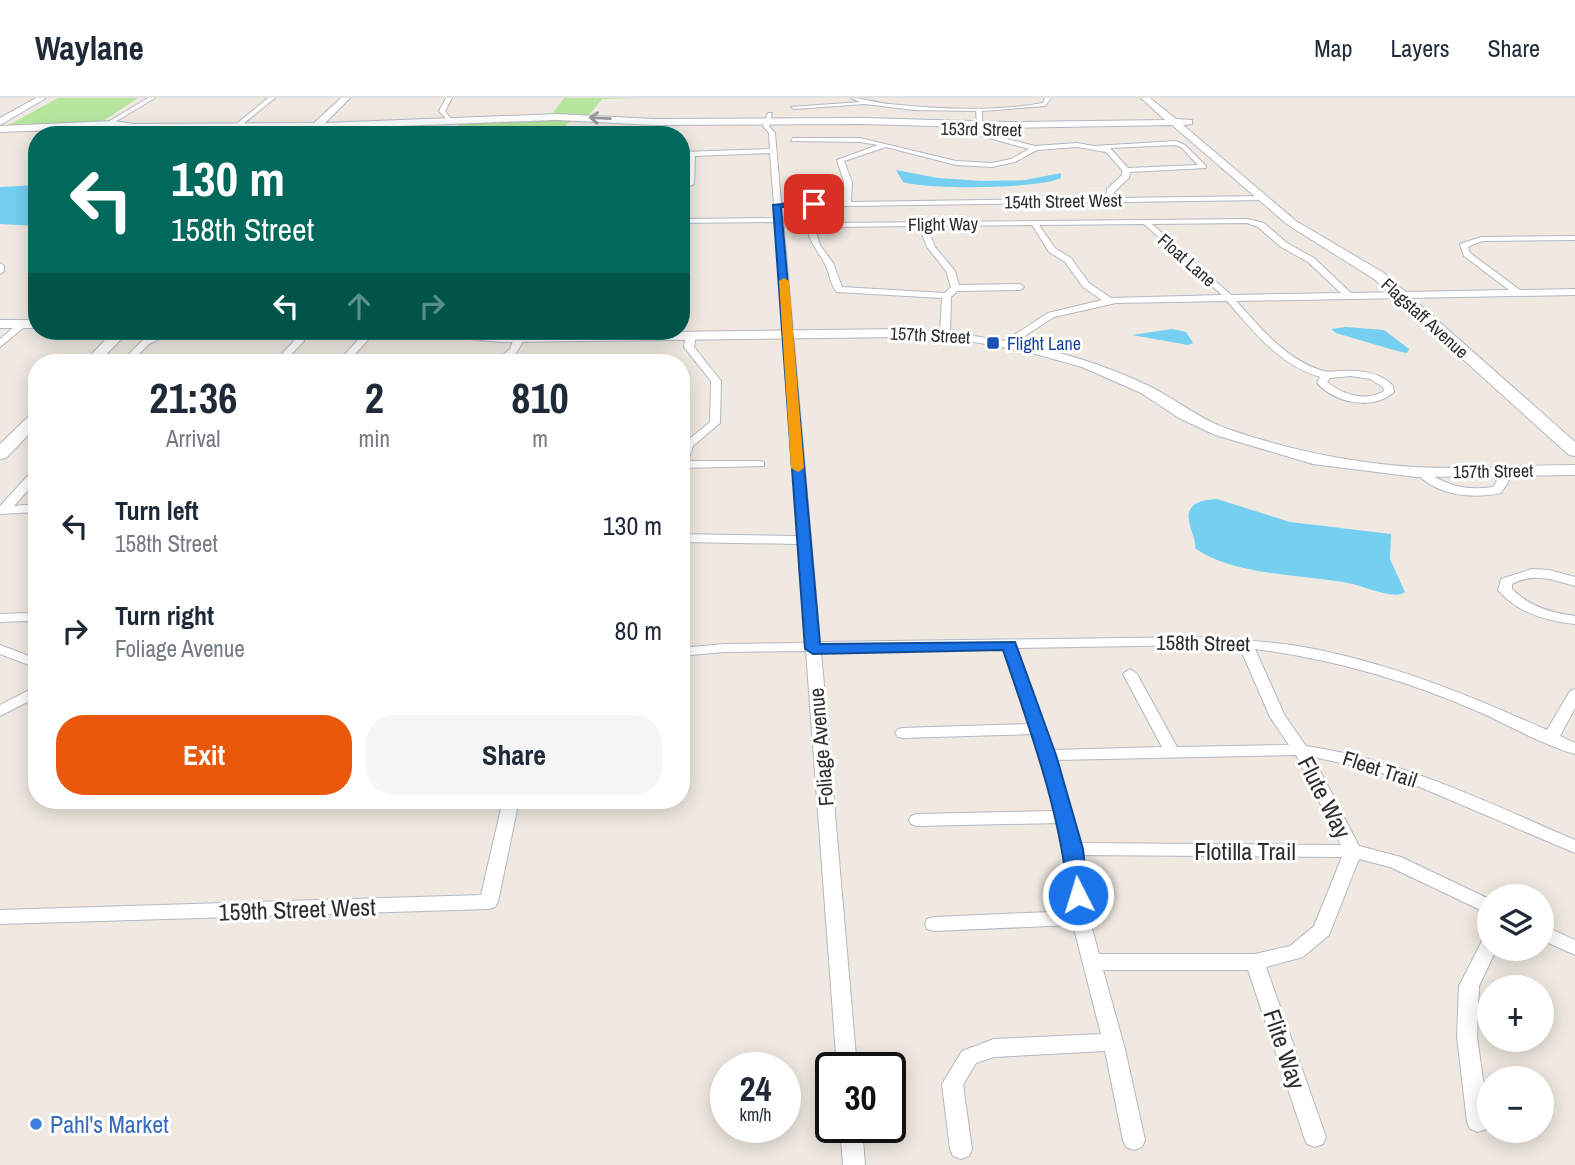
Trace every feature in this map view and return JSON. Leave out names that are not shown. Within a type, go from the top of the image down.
[{"type":"street","points":[[0,122],[42,98]]},
{"type":"street","points":[[106,126],[152,98]]},
{"type":"street","points":[[130,126],[165,98]]},
{"type":"street","points":[[237,126],[272,98]]},
{"type":"street","points":[[325,126],[346,98]]},
{"type":"street","points":[[449,98],[442,111],[452,122]]},
{"type":"street","points":[[854,98],[862,104]]},
{"type":"street","points":[[794,107],[862,104],[979,111],[1036,106],[1045,104],[1048,98]]},
{"type":"street","name":"Flagstaff Avenue","points":[[1145,98],[1185,125]]},
{"type":"street","name":"Flagstaff Avenue","points":[[1159,98],[1185,125],[1263,191],[1264,198],[1302,230],[1368,268],[1575,451]]},
{"type":"street","points":[[333,126],[360,99]]},
{"type":"street","points":[[979,111],[978,127],[988,138],[1035,148],[1055,145],[1096,147],[1176,144],[1183,146],[1204,166],[1198,169],[1126,170]]},
{"type":"street","points":[[333,126],[557,117],[654,122],[771,121]]},
{"type":"street","points":[[690,129],[771,121]]},
{"type":"street","name":"153rd Street","points":[[771,121],[978,127],[1185,125]]},
{"type":"street","name":"Foliage Avenue","points":[[771,121],[846,1052]]},
{"type":"street","points":[[654,122],[666,126]]},
{"type":"street","points":[[0,131],[28,131]]},
{"type":"street","points":[[0,131],[28,133]]},
{"type":"street","points":[[793,141],[860,140],[956,163],[984,165],[1013,161],[1035,148]]},
{"type":"street","points":[[846,203],[848,183],[840,160],[886,145]]},
{"type":"street","points":[[1096,147],[1108,150],[1126,170],[1126,176],[1110,191],[1110,200]]},
{"type":"street","points":[[690,184],[692,152],[773,151]]},
{"type":"street","name":"154th Street West","points":[[777,205],[1264,198]]},
{"type":"street","points":[[690,219],[779,220]]},
{"type":"street","name":"Float Lane","points":[[1146,222],[1166,245],[1194,264],[1227,297],[1268,345],[1287,358],[1326,375]]},
{"type":"street","name":"Flight Way","points":[[947,296],[840,290],[834,285],[831,267],[815,248],[812,231],[830,225],[1252,222],[1261,225],[1284,245],[1311,260],[1349,296]]},
{"type":"street","points":[[1034,223],[1052,250],[1068,260],[1086,285],[1109,301]]},
{"type":"street","points":[[922,224],[932,250],[948,262],[954,274],[955,288]]},
{"type":"street","points":[[1518,293],[1467,254],[1463,246],[1481,239],[1575,238]]},
{"type":"street","points":[[0,266],[0,271]]},
{"type":"street","points":[[945,335],[947,296],[955,288],[1020,287]]},
{"type":"street","points":[[1008,343],[1023,330],[1051,315],[1109,301],[1575,292]]},
{"type":"street","points":[[0,324],[28,324]]},
{"type":"street","points":[[0,344],[28,325]]},
{"type":"street","points":[[690,442],[715,423],[716,381],[689,347],[691,335]]},
{"type":"street","name":"157th Street","points":[[691,335],[945,335],[1008,343],[1105,371],[1146,390],[1202,423],[1262,446],[1339,464],[1421,472],[1575,470]]},
{"type":"street","points":[[99,354],[113,340]]},
{"type":"street","points":[[134,354],[150,340]]},
{"type":"street","points":[[287,354],[298,340]]},
{"type":"street","points":[[350,354],[363,340]]},
{"type":"street","points":[[1347,372],[1371,376],[1381,381],[1389,391],[1374,399],[1348,397],[1322,383],[1326,375],[1347,372]]},
{"type":"street","points":[[0,454],[28,432]]},
{"type":"street","points":[[690,466],[760,464]]},
{"type":"street","points":[[2,509],[28,482]]},
{"type":"street","points":[[2,509],[28,508]]},
{"type":"street","points":[[690,538],[803,540]]},
{"type":"street","points":[[1575,582],[1546,573],[1529,572],[1506,582],[1505,590],[1513,599],[1536,611],[1575,621]]},
{"type":"street","points":[[0,618],[28,618]]},
{"type":"street","name":"158th Street","points":[[690,651],[724,648],[1245,643],[1304,650],[1394,673],[1575,749]]},
{"type":"street","name":"Flute Way","points":[[1092,962],[1255,962],[1296,952],[1322,930],[1353,851],[1301,750],[1278,717],[1245,643]]},
{"type":"street","points":[[1009,645],[1039,729],[1074,849],[1080,918],[1113,1042],[1134,1140]]},
{"type":"street","points":[[0,649],[28,659]]},
{"type":"street","points":[[1130,674],[1172,751]]},
{"type":"street","points":[[1551,738],[1575,694]]},
{"type":"street","points":[[0,711],[28,696]]},
{"type":"street","points":[[903,733],[1039,729]]},
{"type":"street","name":"Fleet Trail","points":[[1047,755],[1301,750],[1364,760],[1409,776],[1575,848]]},
{"type":"street","name":"159th Street West","points":[[0,917],[488,902],[509,809]]},
{"type":"street","points":[[917,820],[1064,817]]},
{"type":"street","name":"Flotilla Trail","points":[[1074,849],[1353,851],[1395,862],[1477,901]]},
{"type":"street","points":[[934,924],[1080,918]]},
{"type":"street","points":[[1554,938],[1575,948]]},
{"type":"street","points":[[1477,1114],[1467,1037],[1469,986],[1482,961]]},
{"type":"street","name":"Flite Way","points":[[1255,962],[1315,1137]]},
{"type":"street","points":[[961,1149],[952,1084],[969,1057],[994,1048],[1113,1042]]},
{"type":"street","points":[[852,1143],[854,1165]]},
{"type":"green space","points":[[58,98],[138,98],[100,123],[7,126]]},
{"type":"green space","points":[[564,98],[639,98],[602,99],[588,116],[551,115]]},
{"type":"green space","points":[[573,119],[565,126],[458,126],[460,123]]},
{"type":"water","points":[[896,170],[938,178],[982,181],[1025,180],[1061,173],[1061,178],[1049,182],[1008,186],[935,186],[903,182]]},
{"type":"water","points":[[28,185],[28,226],[0,224],[0,187]]},
{"type":"water","points":[[1346,327],[1384,330],[1409,349],[1407,353],[1397,351],[1336,333],[1331,329]]},
{"type":"water","points":[[1172,329],[1186,332],[1193,343],[1188,345],[1132,335]]},
{"type":"water","points":[[1217,499],[1290,522],[1391,534],[1390,559],[1405,592],[1386,594],[1348,583],[1268,573],[1210,557],[1195,548],[1189,512],[1202,501]]},
{"type":"slow traffic","points":[[784,281],[798,468]]},
{"type":"place","name":"Flight Lane","points":[[993,343]]},
{"type":"place","name":"Pahl's Market","points":[[36,1124]]},
{"type":"route","points":[[814,204],[777,205],[813,649],[1009,645],[1047,755],[1074,849],[1078,895]]}]
